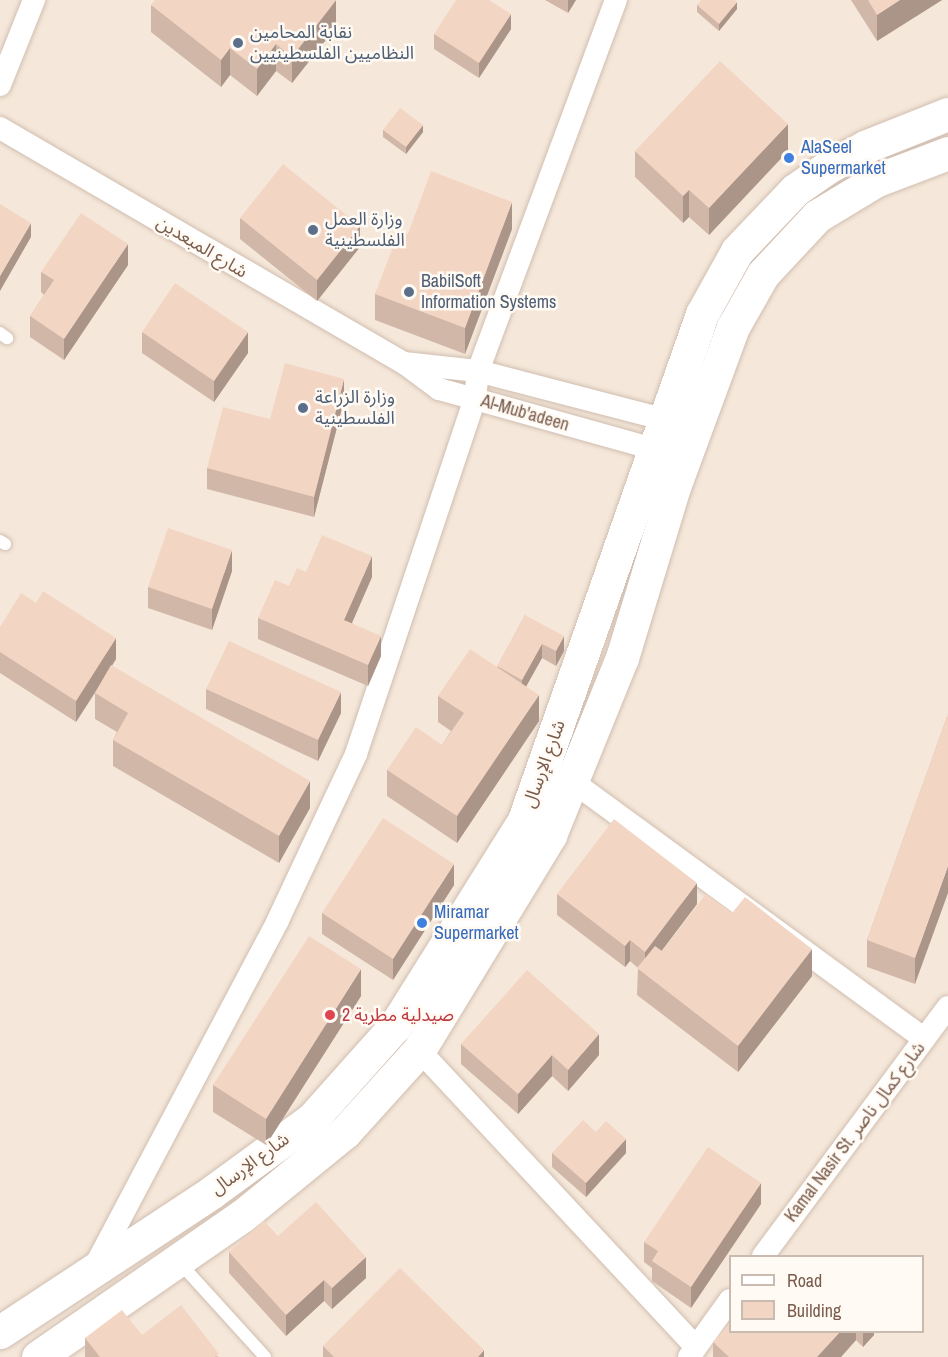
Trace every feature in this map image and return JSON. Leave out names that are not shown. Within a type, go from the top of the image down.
[{"type":"main road","name":"شارع الإرسال","points":[[38,1357],[179,1262],[345,1132],[419,1050],[550,835],[622,658],[681,435],[702,314],[737,252],[795,189],[828,167],[867,146],[948,114]]},
{"type":"main road","name":"شارع الإرسال","points":[[0,1332],[212,1192],[312,1119],[395,1026],[524,820],[653,450],[681,435],[733,327],[763,274],[817,216],[877,180],[948,153]]},
{"type":"street","points":[[0,85],[34,0]]},
{"type":"street","points":[[93,1269],[278,920],[356,754],[475,399],[478,371],[616,0]]},
{"type":"street","name":"شارع المبعدين","points":[[0,128],[404,363]]},
{"type":"street","points":[[404,363],[478,371],[681,435]]},
{"type":"street","name":"Al-Mub'adeen","points":[[404,363],[439,389],[653,450]]},
{"type":"street","points":[[572,780],[924,1039]]},
{"type":"street","name":"Kamal Nasir St. شارع كمال ناصر","points":[[764,1255],[948,1007]]},
{"type":"street","points":[[419,1050],[692,1352],[729,1301]]},
{"type":"lane","points":[[179,1262],[265,1357]]},
{"type":"shaded area","points":[[0,0],[948,0],[948,1357],[0,1357]]},
{"type":"building","points":[[155,0],[336,0],[292,57],[276,44],[257,69],[230,48],[221,60],[151,5]]},
{"type":"building","points":[[456,0],[489,0],[511,14],[479,63],[434,34]]},
{"type":"building","points":[[701,0],[735,0],[737,2],[719,24],[697,5]]},
{"type":"building","points":[[868,0],[900,0],[877,15]]},
{"type":"building","points":[[720,61],[788,124],[709,208],[689,190],[683,196],[635,151]]},
{"type":"building","points":[[400,108],[423,125],[406,147],[383,130]]},
{"type":"building","points":[[283,164],[360,226],[317,280],[240,218]]},
{"type":"building","points":[[431,171],[512,202],[465,328],[375,294],[399,231],[408,234]]},
{"type":"building","points":[[0,204],[31,223],[0,276]]},
{"type":"building","points":[[81,213],[128,244],[64,339],[30,316],[54,280],[41,272]]},
{"type":"building","points":[[175,283],[248,332],[214,381],[142,332]]},
{"type":"building","points":[[285,363],[344,379],[314,497],[207,468],[223,407],[270,419]]},
{"type":"building","points":[[168,528],[232,550],[212,609],[148,587]]},
{"type":"building","points":[[322,535],[372,556],[344,620],[381,636],[368,665],[258,618],[275,580],[289,586],[297,568],[306,572]]},
{"type":"building","points":[[43,591],[116,638],[76,701],[0,652],[0,627],[21,593],[36,603]]},
{"type":"building","points":[[525,615],[564,636],[556,651],[542,644],[522,680],[497,666]]},
{"type":"building","points":[[229,641],[341,692],[318,740],[206,689]]},
{"type":"building","points":[[470,649],[539,695],[457,816],[387,770],[416,727],[442,745],[464,713],[438,696]]},
{"type":"building","points":[[111,665],[310,781],[279,836],[113,740],[128,713],[95,693]]},
{"type":"building","points":[[948,714],[948,866],[915,958],[867,940]]},
{"type":"building","points":[[383,818],[454,864],[393,959],[322,913]]},
{"type":"building","points":[[614,819],[697,883],[645,952],[630,940],[625,946],[557,894]]},
{"type":"building","points":[[706,894],[732,913],[745,897],[812,949],[738,1046],[637,968],[655,946],[662,951]]},
{"type":"building","points":[[309,936],[361,969],[266,1119],[213,1085]]},
{"type":"building","points":[[527,970],[599,1034],[568,1070],[552,1055],[518,1094],[461,1044]]},
{"type":"building","points":[[583,1120],[596,1132],[606,1121],[626,1139],[586,1183],[552,1153]]},
{"type":"building","points":[[708,1147],[761,1183],[691,1287],[652,1261],[658,1251],[644,1242]]},
{"type":"building","points":[[316,1202],[366,1257],[332,1288],[324,1280],[286,1315],[229,1252],[264,1221],[278,1236]]},
{"type":"building","points":[[400,1268],[484,1350],[478,1357],[334,1357],[323,1346]]},
{"type":"building","points":[[181,1305],[219,1354],[215,1357],[100,1357],[85,1338],[122,1310],[142,1335]]},
{"type":"building","points":[[729,1324],[729,1333],[839,1333],[817,1357],[729,1357],[713,1342]]},
{"type":"place","name":"نقابة المحامين النظاميين الفلسطينيين","points":[[238,43]]},
{"type":"place","name":"AlaSeel Supermarket","points":[[789,158]]},
{"type":"place","name":"وزارة العمل الفلسطينية","points":[[313,230]]},
{"type":"place","name":"BabilSoft Information Systems","points":[[409,292]]},
{"type":"place","name":"وزارة الزراعة الفلسطينية","points":[[303,408]]},
{"type":"place","name":"Miramar Supermarket","points":[[422,923]]},
{"type":"place","name":"صيدلية مطرية 2","points":[[330,1015]]}]
